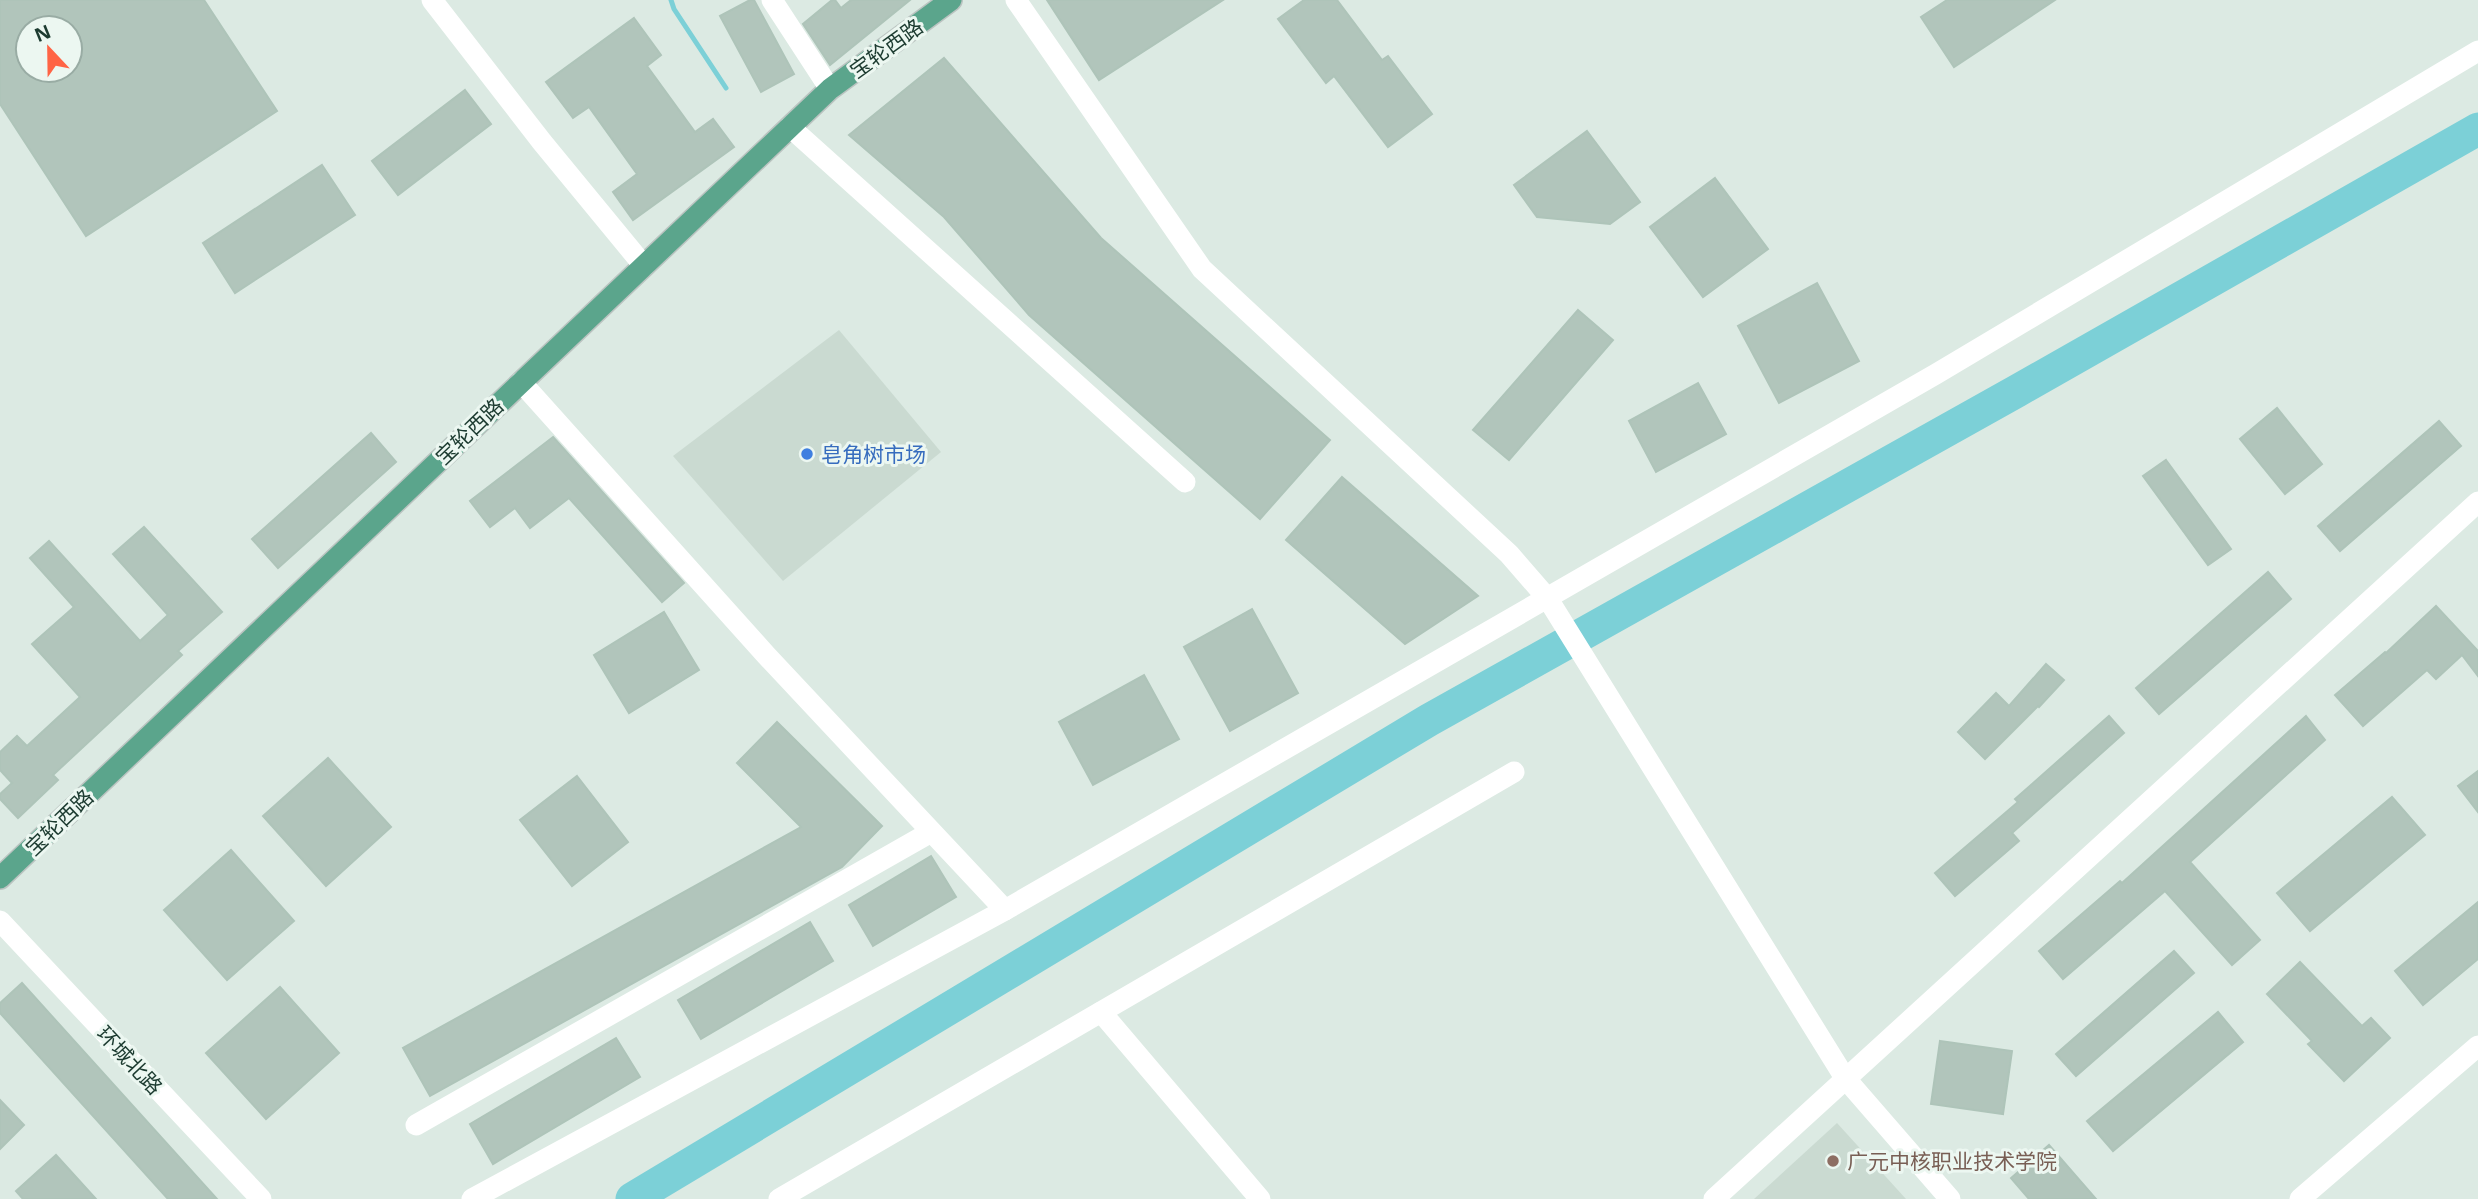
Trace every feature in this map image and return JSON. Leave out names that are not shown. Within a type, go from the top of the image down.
[{"type":"main road","name":"宝轮西路","points":[[0,878],[830,89],[951,0]]},
{"type":"street","points":[[432,0],[542,142],[644,266]]},
{"type":"street","points":[[772,0],[830,89]]},
{"type":"street","points":[[1016,0],[1202,269],[1509,554],[1548,599],[1845,1078],[1950,1199]]},
{"type":"street","points":[[472,1199],[1006,910],[1947,367],[2478,51]]},
{"type":"street","points":[[790,127],[1185,482]]},
{"type":"street","points":[[521,383],[757,645],[1006,910]]},
{"type":"street","points":[[1714,1199],[2478,502]]},
{"type":"street","points":[[779,1199],[1514,772]]},
{"type":"street","points":[[416,1125],[931,832]]},
{"type":"street","name":"环城北路","points":[[0,921],[261,1199]]},
{"type":"street","points":[[1101,1012],[1260,1199]]},
{"type":"street","points":[[2300,1199],[2478,1046]]},
{"type":"shaded area","name":"皂角树市场","points":[[839,330],[941,452],[783,581],[673,456]]},
{"type":"shaded area","name":"广元中核职业技术学院","points":[[1837,1123],[1906,1199],[1754,1199]]},
{"type":"building","points":[[0,0],[204,0],[277,111],[86,236],[0,104]]},
{"type":"building","points":[[754,0],[794,74],[761,92],[720,16]]},
{"type":"building","points":[[832,0],[841,8],[851,0],[910,0],[830,65],[803,24]]},
{"type":"building","points":[[1047,0],[1223,0],[1099,80]]},
{"type":"building","points":[[1304,0],[1337,0],[1382,60],[1388,56],[1432,114],[1388,147],[1334,76],[1326,83],[1278,19]]},
{"type":"building","points":[[1947,0],[2055,0],[1954,67],[1921,17]]},
{"type":"building","points":[[634,18],[661,55],[647,66],[695,132],[713,119],[734,147],[633,220],[613,192],[637,174],[589,107],[573,118],[546,82]]},
{"type":"building","points":[[944,58],[1101,238],[1330,440],[1260,519],[1029,315],[944,217],[849,135]]},
{"type":"building","points":[[465,90],[491,124],[398,195],[372,161]]},
{"type":"building","points":[[1587,131],[1640,202],[1610,224],[1537,217],[1514,185]]},
{"type":"building","points":[[322,165],[355,215],[235,293],[203,243]]},
{"type":"building","points":[[1715,178],[1768,249],[1703,297],[1650,227]]},
{"type":"building","points":[[1817,283],[1859,361],[1779,403],[1738,326]]},
{"type":"building","points":[[1578,310],[1613,340],[1509,460],[1473,430]]},
{"type":"building","points":[[1698,383],[1726,434],[1656,472],[1629,421]]},
{"type":"building","points":[[2277,408],[2322,464],[2285,494],[2240,439]]},
{"type":"building","points":[[2439,421],[2461,446],[2340,551],[2318,526]]},
{"type":"building","points":[[371,433],[396,462],[278,568],[252,539]]},
{"type":"building","points":[[553,437],[684,583],[662,602],[569,498],[530,528],[515,508],[490,527],[470,501]]},
{"type":"building","points":[[2166,460],[2231,549],[2208,565],[2143,476]]},
{"type":"building","points":[[1342,477],[1478,596],[1405,644],[1286,540]]},
{"type":"building","points":[[144,527],[222,612],[178,651],[182,655],[53,775],[58,780],[18,818],[0,799],[0,794],[12,783],[0,770],[0,752],[17,736],[27,746],[80,697],[32,644],[74,607],[30,558],[49,541],[140,641],[168,615],[113,554]]},
{"type":"building","points":[[2268,572],[2291,599],[2159,714],[2136,688]]},
{"type":"building","points":[[2436,606],[2478,651],[2478,676],[2462,655],[2436,679],[2427,670],[2363,726],[2335,695],[2386,653]]},
{"type":"building","points":[[1252,609],[1298,693],[1230,731],[1184,647]]},
{"type":"building","points":[[664,612],[699,670],[629,713],[594,655]]},
{"type":"building","points":[[2046,664],[2064,680],[1985,759],[1958,732],[1996,693],[2009,706]]},
{"type":"building","points":[[1144,675],[1179,739],[1093,785],[1059,722]]},
{"type":"building","points":[[2109,716],[2124,733],[2012,833],[2019,841],[1955,896],[1935,873],[2018,802],[2015,799]]},
{"type":"building","points":[[2306,716],[2325,740],[2190,862],[2260,940],[2232,965],[2165,891],[2063,979],[2039,951],[2120,881],[2122,883]]},
{"type":"building","points":[[777,722],[882,826],[842,867],[430,1096],[403,1048],[801,827],[737,763]]},
{"type":"building","points":[[328,758],[391,827],[326,886],[263,816]]},
{"type":"building","points":[[2478,771],[2478,812],[2458,786]]},
{"type":"building","points":[[577,776],[628,842],[572,886],[520,820]]},
{"type":"building","points":[[2392,797],[2425,835],[2310,931],[2277,893]]},
{"type":"building","points":[[231,850],[294,921],[227,980],[164,910]]},
{"type":"building","points":[[931,856],[956,897],[873,946],[849,905]]},
{"type":"building","points":[[2478,902],[2478,959],[2423,1005],[2395,971]]},
{"type":"building","points":[[810,922],[833,961],[701,1039],[678,1000]]},
{"type":"building","points":[[2174,951],[2194,973],[2076,1076],[2056,1054]]},
{"type":"building","points":[[2300,962],[2362,1026],[2371,1018],[2390,1038],[2344,1081],[2308,1044],[2312,1041],[2267,994]]},
{"type":"building","points":[[22,983],[217,1199],[168,1199],[0,1013],[0,1003]]},
{"type":"building","points":[[280,987],[339,1053],[266,1119],[206,1053]]},
{"type":"building","points":[[2218,1012],[2243,1042],[2113,1151],[2087,1121]]},
{"type":"building","points":[[616,1038],[640,1077],[493,1164],[470,1124]]},
{"type":"building","points":[[1940,1041],[2012,1051],[2003,1114],[1931,1104]]},
{"type":"building","points":[[0,1100],[24,1125],[0,1149]]},
{"type":"building","points":[[2049,1145],[2096,1199],[2029,1199],[2011,1178]]},
{"type":"building","points":[[56,1155],[96,1199],[23,1199],[16,1191]]},
{"type":"waterway","points":[[671,0],[674,9],[726,88]]},
{"type":"waterway","points":[[632,1199],[1429,720],[2478,129]]},
{"type":"place","name":"皂角树市场","points":[[807,454]]},
{"type":"place","name":"广元中核职业技术学院","points":[[1833,1161]]}]
